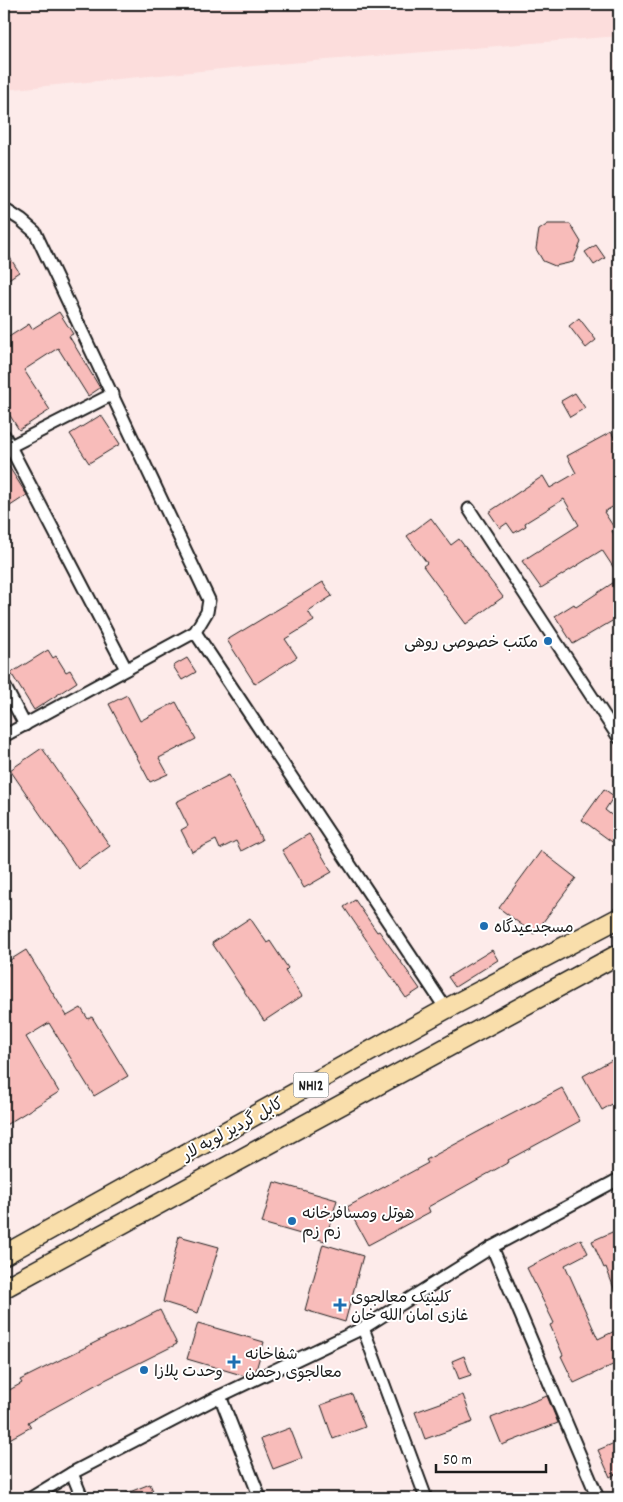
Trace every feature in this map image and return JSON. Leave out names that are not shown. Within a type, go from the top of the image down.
[{"type":"highway","name":"کابل گردیز لویه لار","points":[[4,1255],[446,1009],[619,918]]},
{"type":"highway","name":"کابل گردیز لویه لار","points":[[4,1288],[619,954]]},
{"type":"street","points":[[4,209],[22,220],[35,232],[209,600],[207,612],[195,632],[4,736]]},
{"type":"street","points":[[7,448],[113,394]]},
{"type":"street","points":[[4,435],[7,448],[126,669]]},
{"type":"street","points":[[468,509],[619,738]]},
{"type":"street","points":[[195,632],[446,1009]]},
{"type":"street","points":[[4,685],[25,725]]},
{"type":"street","points":[[32,1498],[72,1473],[220,1396],[363,1328],[492,1247],[619,1179]]},
{"type":"street","points":[[492,1247],[598,1498]]},
{"type":"street","points":[[363,1328],[426,1498]]},
{"type":"street","points":[[220,1396],[260,1498]]},
{"type":"street","points":[[72,1473],[82,1498]]},
{"type":"shaded area","points":[[4,4],[619,4],[619,36],[253,66],[4,90]]},
{"type":"building","points":[[548,224],[570,224],[581,242],[573,262],[555,266],[543,261],[536,249],[539,230]]},
{"type":"building","points":[[596,245],[605,258],[594,265],[585,252]]},
{"type":"building","points":[[4,248],[19,272],[4,282]]},
{"type":"building","points":[[59,312],[73,334],[69,336],[100,388],[88,396],[58,348],[24,370],[50,410],[19,430],[4,406],[4,340],[29,324],[32,329]]},
{"type":"building","points":[[579,318],[596,340],[586,348],[569,326]]},
{"type":"building","points":[[575,393],[585,408],[570,417],[561,401]]},
{"type":"building","points":[[101,415],[120,444],[89,463],[70,434]]},
{"type":"building","points":[[611,432],[619,446],[619,503],[604,512],[615,529],[612,531],[619,542],[619,576],[602,550],[541,588],[522,561],[579,525],[564,499],[525,523],[526,526],[514,533],[507,523],[500,528],[489,512],[543,476],[550,488],[576,473],[567,456]]},
{"type":"building","points":[[4,459],[27,495],[4,510]]},
{"type":"building","points":[[431,518],[451,545],[459,539],[503,597],[466,624],[423,566],[427,563],[407,536]]},
{"type":"building","points":[[619,579],[619,617],[573,644],[555,616],[574,604],[576,607]]},
{"type":"building","points":[[323,582],[332,596],[308,611],[314,621],[285,639],[297,657],[255,684],[227,640]]},
{"type":"building","points":[[48,650],[53,658],[56,656],[66,672],[70,670],[77,682],[34,710],[11,673]]},
{"type":"building","points":[[187,658],[196,672],[182,680],[173,666]]},
{"type":"building","points":[[127,695],[140,721],[176,702],[196,739],[159,758],[168,774],[150,782],[109,704]]},
{"type":"building","points":[[42,748],[110,846],[78,869],[10,770]]},
{"type":"building","points":[[229,775],[262,840],[241,851],[236,841],[220,849],[216,840],[192,852],[181,830],[188,826],[176,802]]},
{"type":"building","points":[[604,789],[614,796],[605,810],[619,821],[619,847],[582,820]]},
{"type":"building","points":[[309,834],[332,872],[304,888],[282,850]]},
{"type":"building","points":[[541,851],[576,878],[534,934],[499,908]]},
{"type":"building","points":[[355,900],[420,989],[406,998],[344,907]]},
{"type":"building","points":[[250,918],[267,943],[270,941],[288,968],[285,971],[302,996],[264,1021],[212,943]]},
{"type":"building","points":[[26,950],[67,1016],[81,1008],[88,1019],[92,1017],[128,1076],[94,1096],[49,1023],[26,1037],[59,1092],[4,1126],[4,968],[11,963],[10,960]]},
{"type":"building","points":[[492,950],[498,960],[455,987],[448,977]]},
{"type":"building","points":[[619,1056],[619,1100],[602,1110],[583,1076]]},
{"type":"building","points":[[562,1088],[580,1121],[508,1160],[509,1162],[428,1207],[430,1212],[368,1245],[347,1207],[428,1163],[426,1160]]},
{"type":"building","points":[[274,1182],[337,1200],[325,1241],[262,1223]]},
{"type":"building","points":[[619,1229],[618,1299],[606,1267],[604,1268],[592,1241]]},
{"type":"building","points":[[179,1236],[219,1247],[198,1313],[163,1302]]},
{"type":"building","points":[[581,1239],[588,1253],[565,1265],[598,1339],[619,1329],[619,1362],[574,1383],[561,1356],[563,1355],[550,1325],[554,1323],[527,1268]]},
{"type":"building","points":[[323,1244],[363,1256],[345,1322],[305,1310]]},
{"type":"building","points":[[160,1310],[177,1344],[99,1383],[28,1422],[31,1427],[4,1442],[4,1393],[22,1383],[20,1380]]},
{"type":"building","points":[[198,1323],[264,1342],[256,1370],[245,1376],[187,1359]]},
{"type":"building","points":[[464,1356],[471,1375],[459,1379],[452,1361]]},
{"type":"building","points":[[352,1394],[365,1427],[333,1439],[321,1405]]},
{"type":"building","points":[[463,1395],[473,1422],[425,1439],[415,1412]]},
{"type":"building","points":[[547,1396],[558,1423],[502,1445],[491,1418]]},
{"type":"building","points":[[290,1428],[302,1458],[273,1469],[261,1439]]},
{"type":"building","points":[[619,1441],[619,1472],[610,1477],[598,1450]]},
{"type":"building","points":[[150,1484],[156,1498],[117,1498],[117,1497]]},
{"type":"place","name":"مکتب خصوصی روهی","points":[[548,641]]},
{"type":"place","name":"مسجدعیدگاه","points":[[484,926]]},
{"type":"place","name":"هوتل ومسافرخانه زم زم","points":[[292,1221]]},
{"type":"place","name":"کلینیک معالجوی غازی امان الله خان","points":[[340,1305]]},
{"type":"place","name":"شفاخانه معالجوی رحمن","points":[[234,1362]]},
{"type":"place","name":"وحدت پلازا","points":[[144,1370]]}]
